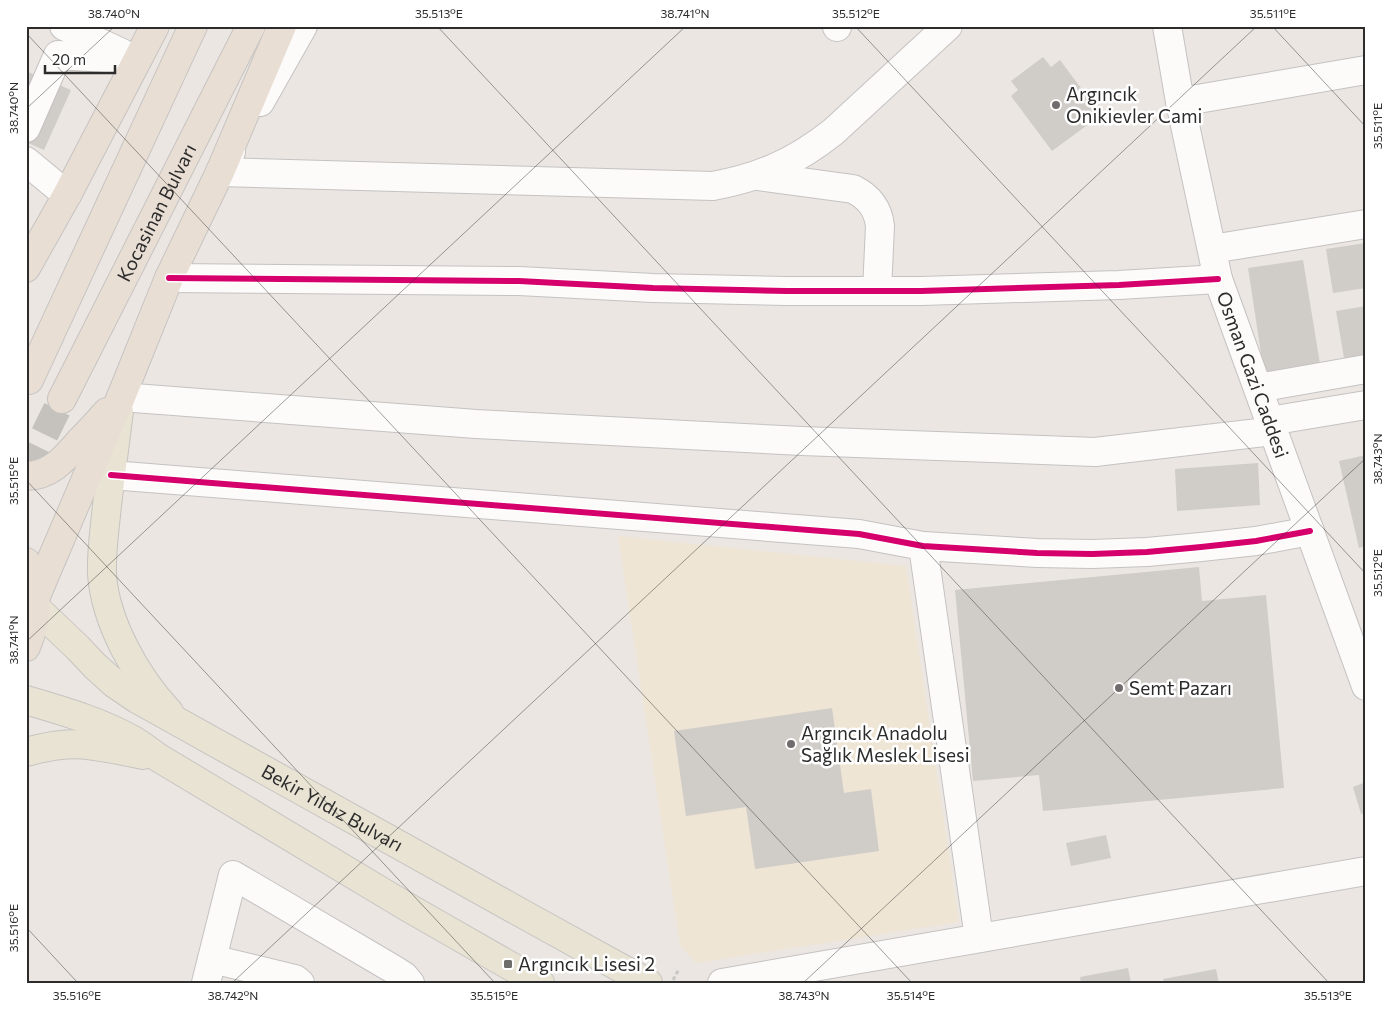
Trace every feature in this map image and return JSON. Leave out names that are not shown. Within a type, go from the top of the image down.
[{"type":"highway","points":[[26,268],[67,195],[154,26]]},
{"type":"highway","points":[[29,380],[193,26]]},
{"type":"highway","name":"Kocasinan Bulvarı","points":[[62,399],[251,26]]},
{"type":"highway","points":[[36,602],[169,278],[220,172],[282,26]]},
{"type":"highway","points":[[26,476],[43,473],[64,459],[121,397]]},
{"type":"highway","points":[[26,562],[32,577],[36,602],[36,614],[26,647]]},
{"type":"main road","points":[[121,397],[102,550],[102,574],[108,608],[134,665],[163,706],[180,724]]},
{"type":"main road","name":"Bekir Yıldız Bulvarı","points":[[36,602],[95,666],[115,684],[137,699],[648,983]]},
{"type":"main road","points":[[26,700],[87,718],[135,741],[159,758],[409,908],[521,979]]},
{"type":"main road","points":[[26,752],[53,746],[81,745],[106,747],[159,758]]},
{"type":"street","points":[[64,26],[137,60]]},
{"type":"street","points":[[303,26],[220,172],[713,186],[735,182],[757,176],[797,157],[816,145],[833,132],[948,26]]},
{"type":"street","name":"Osman Gazi Caddesi","points":[[1167,26],[1180,102],[1218,279],[1366,686]]},
{"type":"street","points":[[26,128],[58,55],[137,60]]},
{"type":"street","points":[[1180,102],[1366,70]]},
{"type":"street","points":[[26,161],[67,195]]},
{"type":"street","points":[[757,176],[853,189],[863,194],[871,202],[879,218],[877,291]]},
{"type":"street","points":[[26,180],[67,195]]},
{"type":"street","points":[[1212,248],[1366,224]]},
{"type":"street","points":[[169,278],[519,281],[652,288],[796,291],[1020,289],[1218,279]]},
{"type":"street","points":[[1258,388],[1366,369]]},
{"type":"street","points":[[121,397],[476,424],[802,441],[1095,452],[1272,426],[1366,405]]},
{"type":"street","points":[[111,475],[859,534],[922,546],[1037,553],[1092,554],[1146,552],[1256,540],[1310,531]]},
{"type":"street","points":[[922,546],[979,938]]},
{"type":"street","points":[[722,983],[1366,871]]},
{"type":"street","points":[[300,983],[295,979],[209,971],[233,875],[393,969],[404,976],[410,983]]},
{"type":"path","points":[[671,983],[678,969]]},
{"type":"shaded area","name":"Argıncık Anadolu Sağlık Meslek Lisesi","points":[[618,536],[906,566],[959,922],[696,963],[680,945]]},
{"type":"building","name":"Argıncık Onikievler Cami","points":[[1043,57],[1051,67],[1060,60],[1101,115],[1052,151],[1011,96],[1018,90],[1011,81]]},
{"type":"building","points":[[26,71],[71,90],[44,150],[26,142]]},
{"type":"building","points":[[1366,243],[1366,288],[1333,293],[1326,249]]},
{"type":"building","points":[[1303,260],[1320,364],[1264,373],[1248,268]]},
{"type":"building","points":[[1366,306],[1366,354],[1344,358],[1336,311]]},
{"type":"building","points":[[1366,455],[1366,546],[1359,548],[1339,461]]},
{"type":"building","points":[[1258,463],[1260,505],[1177,511],[1175,469]]},
{"type":"building","name":"Semt Pazarı","points":[[1199,567],[1202,601],[1266,595],[1284,788],[1043,811],[1039,775],[973,781],[955,590]]},
{"type":"building","points":[[832,708],[844,793],[871,789],[879,851],[755,869],[746,807],[686,816],[674,731]]},
{"type":"building","points":[[1366,782],[1366,813],[1361,814],[1353,787]]},
{"type":"building","points":[[1106,835],[1111,858],[1071,866],[1066,843]]},
{"type":"building","points":[[1128,968],[1131,983],[1081,983],[1080,977]]},
{"type":"building","points":[[1216,969],[1219,983],[1164,983],[1163,979]]},
{"type":"tunnel","points":[[26,472],[62,399]]},
{"type":"cycle path","points":[[169,278],[519,281],[653,288],[787,291],[921,291],[1119,285],[1218,279]]},
{"type":"cycle path","points":[[111,475],[859,534],[923,546],[1037,553],[1147,552],[1256,541],[1310,531]]},
{"type":"place","name":"Argıncık Onikievler Cami","points":[[1056,105]]},
{"type":"place","name":"Semt Pazarı","points":[[1119,688]]},
{"type":"place","name":"Argıncık Anadolu Sağlık Meslek Lisesi","points":[[791,744]]},
{"type":"place","name":"Argıncık Lisesi 2","points":[[508,964]]}]
